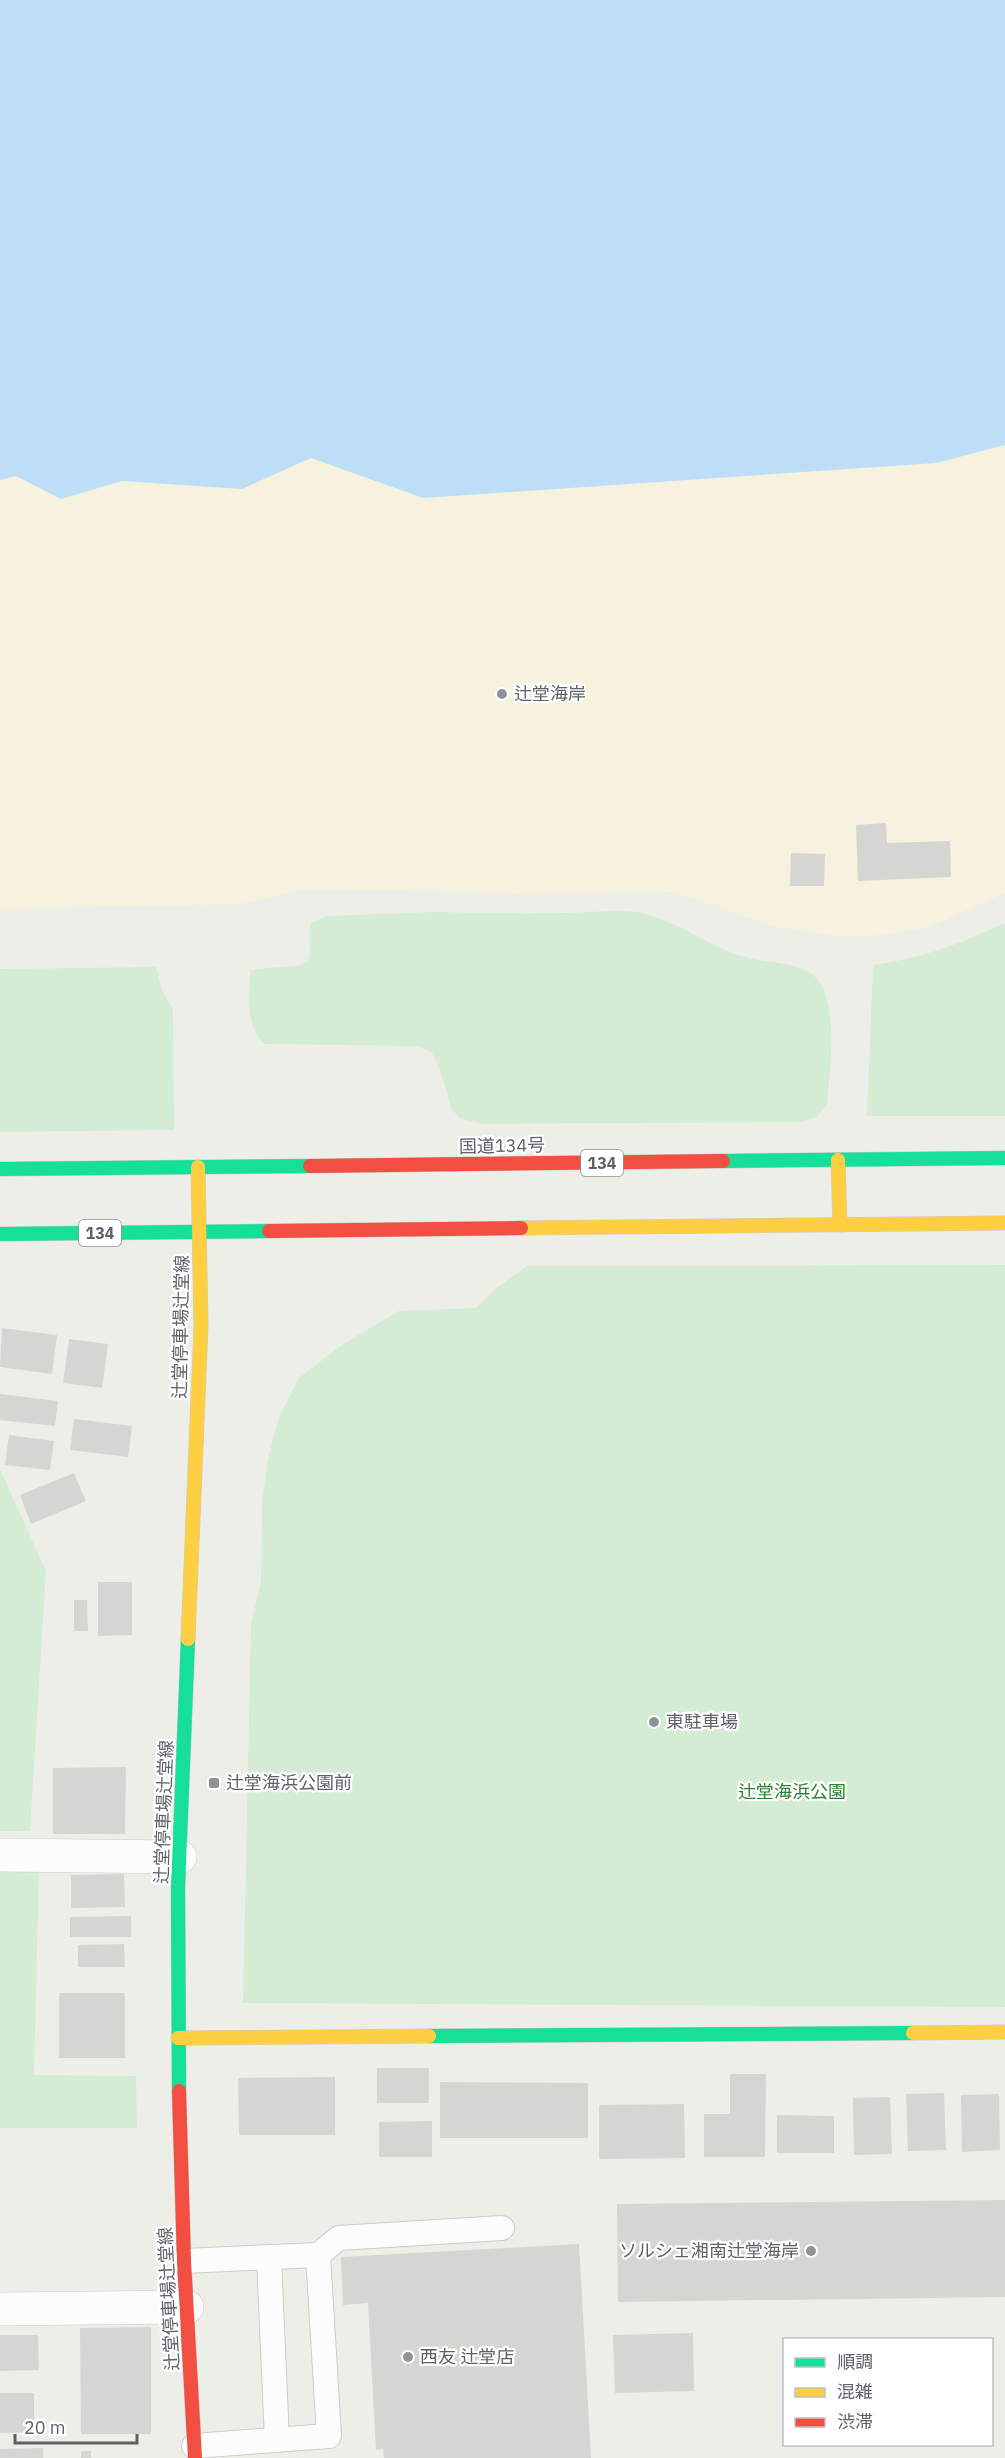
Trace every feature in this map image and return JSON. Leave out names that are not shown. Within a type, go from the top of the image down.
[{"type":"main road","name":"国道134号","points":[[0,1169],[1005,1158]]},
{"type":"main road","points":[[838,1160],[840,1225]]},
{"type":"main road","name":"辻堂停車場辻堂線","points":[[194,2452],[184,2261],[178,2038],[180,1857],[201,1326],[198,1167]]},
{"type":"main road","name":"134","points":[[0,1234],[1005,1223]]},
{"type":"main road","points":[[178,2038],[1005,2032]]},
{"type":"street","points":[[0,1855],[180,1857]]},
{"type":"street","points":[[0,2309],[187,2307]]},
{"type":"lane","points":[[184,2261],[318,2255],[339,2238],[502,2228]]},
{"type":"lane","points":[[194,2452],[277,2440],[329,2436],[318,2255]]},
{"type":"lane","points":[[270,2258],[277,2440]]},
{"type":"green space","points":[[435,912],[636,912],[667,921],[739,955],[799,967],[814,976],[820,983],[829,1009],[831,1042],[827,1104],[818,1116],[802,1122],[484,1124],[461,1119],[452,1110],[440,1069],[432,1053],[418,1046],[265,1044],[258,1037],[251,1020],[250,970],[301,965],[308,961],[311,923],[326,916]]},
{"type":"green space","points":[[1005,923],[1005,1116],[867,1116],[873,965],[940,949]]},
{"type":"green space","points":[[156,967],[163,993],[173,1009],[174,1130],[0,1132],[0,969]]},
{"type":"green space","name":"辻堂海浜公園","points":[[1005,1265],[1005,2007],[243,2003],[251,1624],[261,1581],[262,1503],[268,1458],[279,1417],[299,1378],[343,1344],[399,1311],[476,1308],[495,1289],[527,1266]]},
{"type":"green space","points":[[0,1469],[46,1571],[30,1831],[0,1831]]},
{"type":"green space","points":[[0,1866],[39,1866],[34,2075],[136,2076],[137,2128],[0,2128]]},
{"type":"sand","name":"辻堂海岸","points":[[1005,445],[1005,893],[929,927],[883,935],[837,936],[776,927],[673,892],[516,893],[304,889],[240,904],[0,909],[0,480],[16,476],[61,498],[122,481],[242,489],[311,457],[423,498],[936,463]]},
{"type":"water","points":[[0,0],[1005,0],[1005,445],[936,463],[423,498],[311,458],[242,489],[122,481],[61,499],[16,476],[0,480]]},
{"type":"building","points":[[886,823],[887,843],[950,841],[951,877],[858,881],[856,825]]},
{"type":"building","points":[[791,853],[825,854],[824,886],[790,886]]},
{"type":"building","points":[[2,1328],[57,1335],[52,1374],[0,1367]]},
{"type":"building","points":[[69,1339],[108,1344],[102,1388],[63,1383]]},
{"type":"building","points":[[0,1394],[58,1401],[55,1426],[0,1420]]},
{"type":"building","points":[[74,1419],[132,1426],[128,1457],[70,1450]]},
{"type":"building","points":[[9,1435],[54,1441],[50,1470],[5,1465]]},
{"type":"building","points":[[74,1473],[86,1501],[31,1524],[20,1495]]},
{"type":"building","points":[[98,1582],[132,1582],[132,1635],[98,1636]]},
{"type":"building","points":[[74,1600],[87,1600],[88,1631],[74,1631]]},
{"type":"building","points":[[126,1767],[125,1834],[53,1834],[53,1768]]},
{"type":"building","points":[[124,1874],[125,1907],[71,1908],[71,1875]]},
{"type":"building","points":[[131,1916],[131,1937],[70,1937],[70,1917]]},
{"type":"building","points":[[124,1944],[125,1967],[78,1967],[78,1945]]},
{"type":"building","points":[[59,1993],[125,1993],[125,2058],[59,2058]]},
{"type":"building","points":[[377,2068],[429,2068],[429,2103],[377,2103]]},
{"type":"building","points":[[730,2074],[766,2074],[765,2157],[704,2157],[704,2114],[730,2114]]},
{"type":"building","points":[[335,2077],[335,2135],[239,2135],[238,2078]]},
{"type":"building","points":[[440,2082],[588,2083],[588,2138],[440,2138]]},
{"type":"building","points":[[944,2093],[946,2150],[908,2151],[906,2094]]},
{"type":"building","points":[[999,2094],[1000,2150],[962,2152],[961,2095]]},
{"type":"building","points":[[890,2097],[892,2154],[854,2155],[853,2098]]},
{"type":"building","points":[[684,2104],[685,2158],[599,2159],[599,2105]]},
{"type":"building","points":[[777,2115],[834,2116],[834,2153],[777,2153]]},
{"type":"building","points":[[432,2121],[432,2157],[379,2157],[379,2122]]},
{"type":"building","name":"ソルシェ湘南辻堂海岸","points":[[1005,2200],[1005,2297],[618,2302],[617,2204]]},
{"type":"building","points":[[579,2244],[591,2458],[384,2458],[383,2449],[376,2450],[368,2303],[343,2305],[341,2257]]},
{"type":"building","points":[[151,2327],[151,2434],[81,2434],[80,2328]]},
{"type":"building","points":[[693,2333],[694,2391],[615,2393],[613,2335]]},
{"type":"building","points":[[0,2335],[38,2335],[39,2370],[0,2371]]},
{"type":"building","points":[[0,2393],[34,2393],[34,2432],[0,2433]]},
{"type":"building","points":[[43,2448],[43,2458],[0,2458],[0,2449]]},
{"type":"building","points":[[81,2451],[91,2451],[91,2458],[81,2458]]},
{"type":"traffic: fast","points":[[723,1161],[1005,1158]]},
{"type":"traffic: fast","points":[[0,1169],[310,1166]]},
{"type":"traffic: fast","points":[[0,1234],[269,1231]]},
{"type":"traffic: fast","points":[[179,2091],[178,1888],[188,1639]]},
{"type":"traffic: fast","points":[[429,2036],[913,2033]]},
{"type":"traffic: slow","points":[[838,1160],[840,1225]]},
{"type":"traffic: slow","points":[[188,1639],[201,1326],[198,1167]]},
{"type":"traffic: slow","points":[[521,1228],[1005,1223]]},
{"type":"traffic: slow","points":[[913,2033],[1005,2032]]},
{"type":"traffic: slow","points":[[178,2038],[429,2036]]},
{"type":"traffic: jam","points":[[310,1166],[723,1161]]},
{"type":"traffic: jam","points":[[269,1231],[521,1228]]},
{"type":"traffic: jam","points":[[179,2091],[184,2261],[195,2458]]},
{"type":"place","name":"辻堂海岸","points":[[502,694]]},
{"type":"place","name":"東駐車場","points":[[654,1722]]},
{"type":"place","name":"辻堂海浜公園前","points":[[214,1783]]},
{"type":"place","name":"ソルシェ湘南辻堂海岸","points":[[811,2251]]},
{"type":"place","name":"西友 辻堂店","points":[[408,2357]]}]
